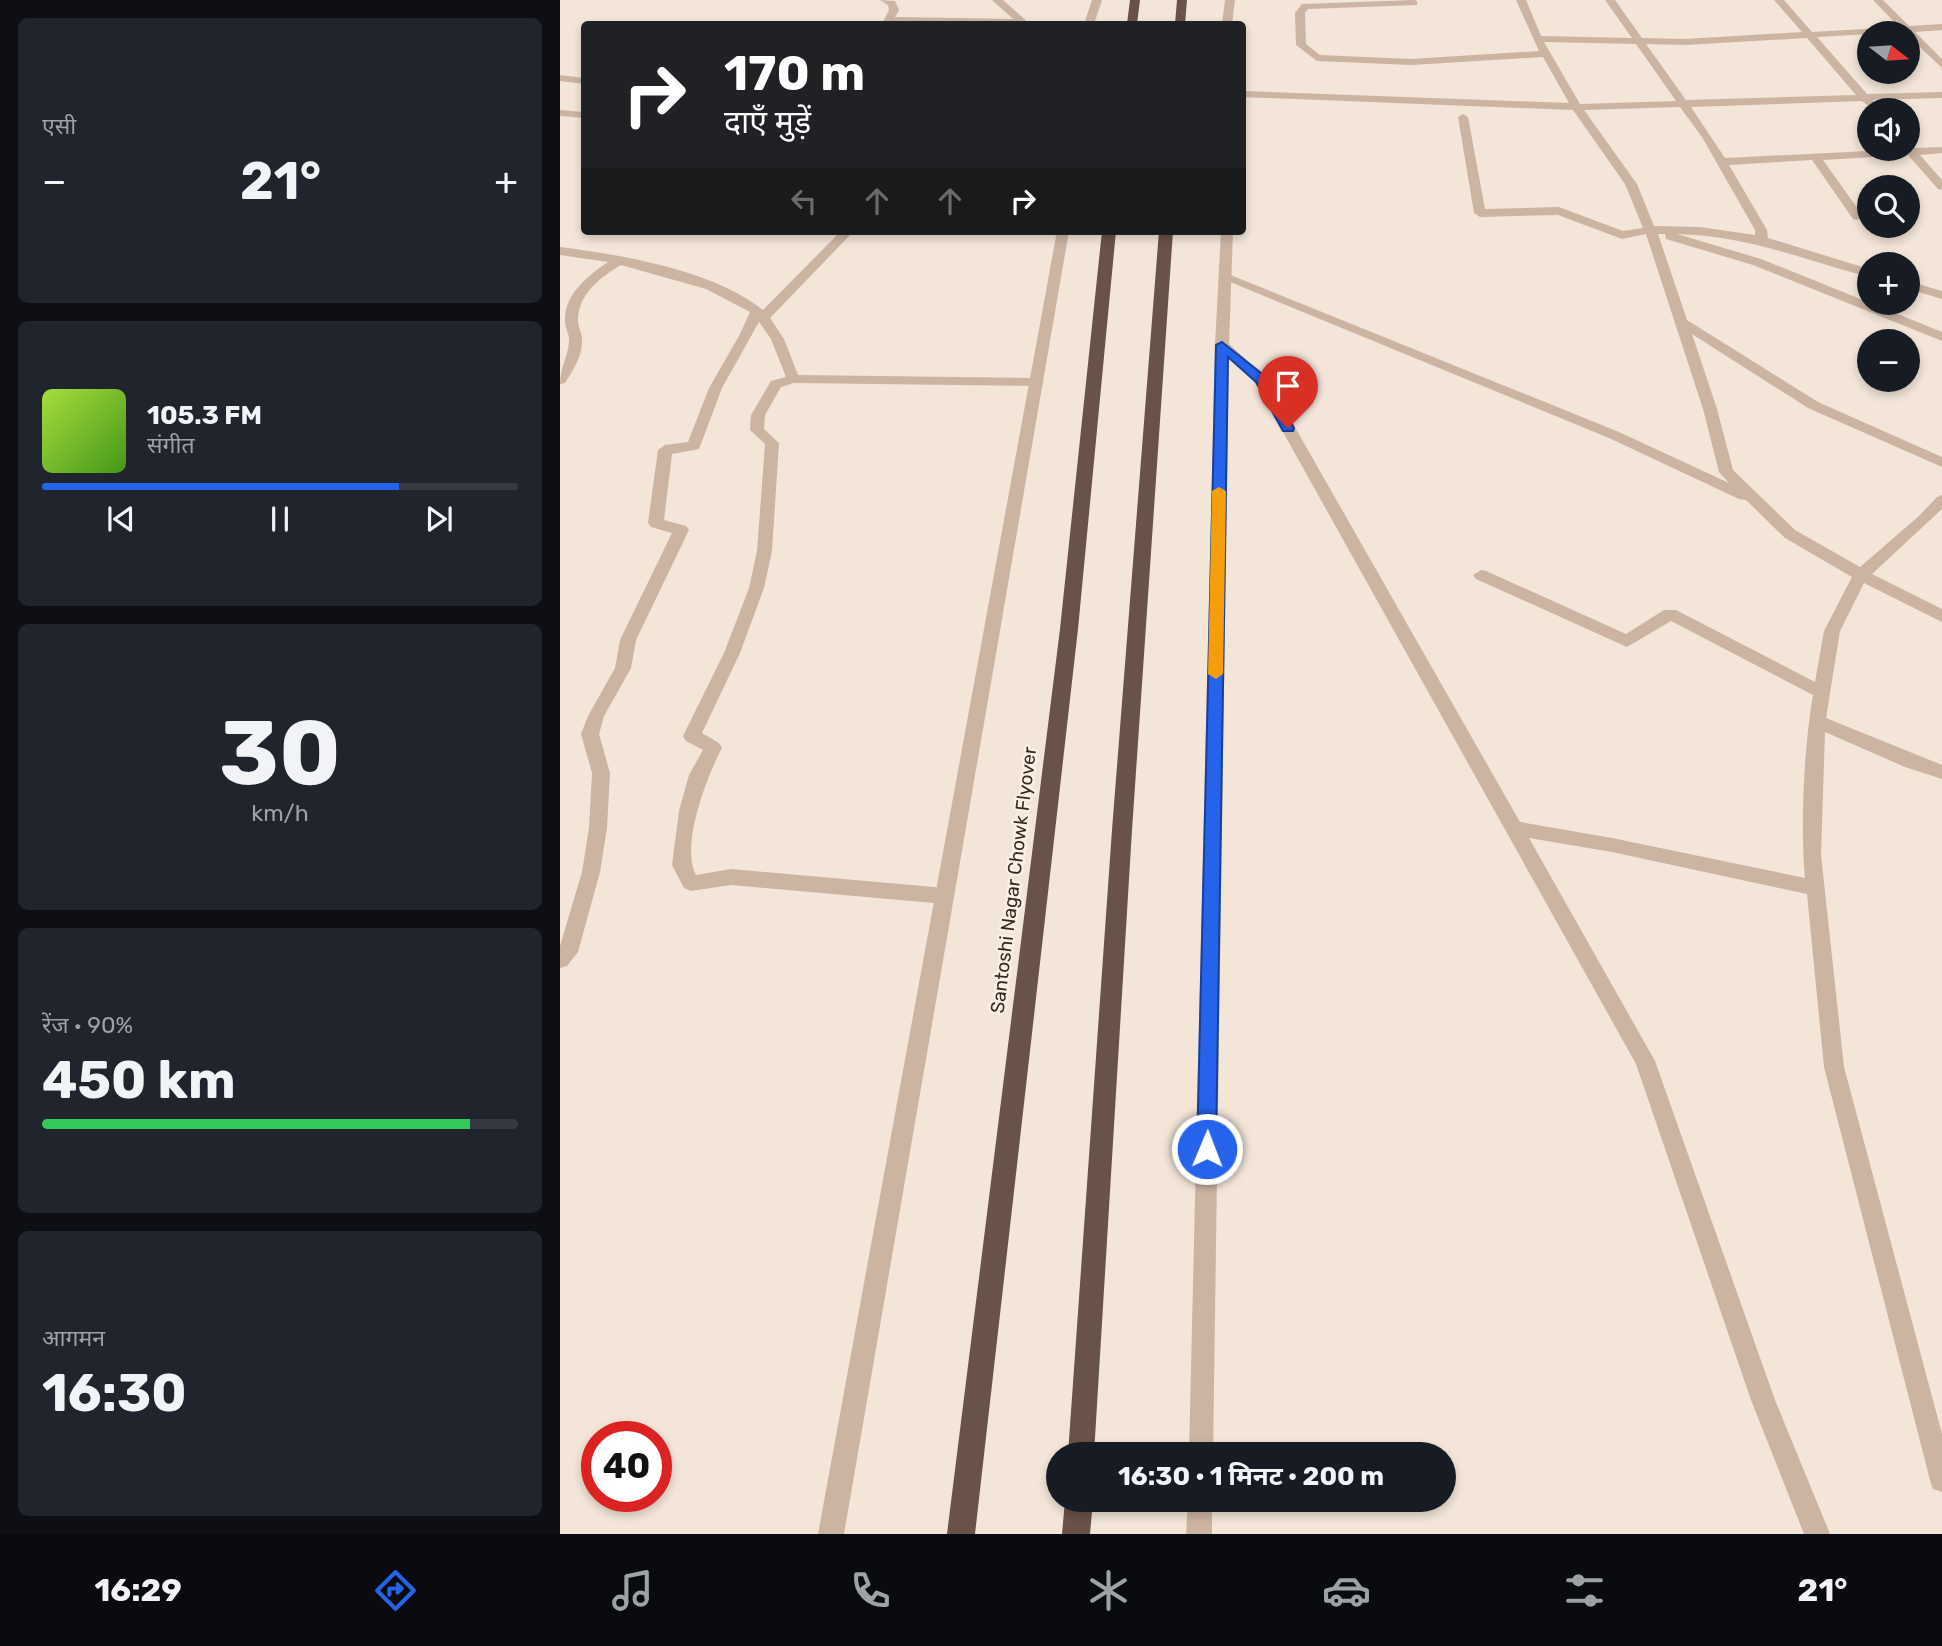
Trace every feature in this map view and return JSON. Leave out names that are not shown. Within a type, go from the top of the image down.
[{"type":"highway","points":[[1132,21],[1135,0]]},
{"type":"highway","points":[[1180,21],[1182,0]]},
{"type":"highway","name":"Santoshi Nagar Chowk Flyover","points":[[961,1534],[1069,629],[1109,235]]},
{"type":"highway","points":[[1083,1442],[1166,235]]},
{"type":"highway","points":[[1076,1534],[1078,1512]]},
{"type":"street","points":[[885,0],[892,3],[894,10],[888,21]]},
{"type":"street","points":[[997,0],[1022,21]]},
{"type":"street","points":[[1090,21],[1097,0]]},
{"type":"street","points":[[1227,21],[1230,0]]},
{"type":"street","points":[[1522,0],[1537,39],[1590,128],[1631,184],[1650,230],[1710,409],[1726,472],[1790,534],[1861,575],[1942,616]]},
{"type":"street","points":[[1610,0],[1721,162],[1761,230],[1762,240]]},
{"type":"street","points":[[1779,0],[1865,98]]},
{"type":"street","points":[[1878,0],[1898,21]]},
{"type":"street","points":[[1414,3],[1305,6],[1300,13],[1301,45],[1317,58],[1411,62],[1546,54]]},
{"type":"street","points":[[1920,28],[1942,27]]},
{"type":"street","points":[[1537,39],[1685,42],[1857,32]]},
{"type":"street","points":[[1920,43],[1942,65]]},
{"type":"street","points":[[560,78],[581,81]]},
{"type":"street","points":[[1246,94],[1578,107],[1857,99]]},
{"type":"street","points":[[1885,98],[1942,95]]},
{"type":"street","points":[[560,113],[581,115]]},
{"type":"street","points":[[1463,117],[1480,213],[1559,211],[1622,235],[1650,230],[1700,231],[1762,240],[1857,269]]},
{"type":"street","points":[[1920,150],[1942,150]]},
{"type":"street","points":[[1721,162],[1857,154]]},
{"type":"street","points":[[1815,157],[1857,216]]},
{"type":"street","points":[[1919,161],[1942,187]]},
{"type":"street","points":[[1650,230],[1757,262],[1942,337]]},
{"type":"street","points":[[560,960],[568,952],[591,872],[598,828],[601,773],[590,734],[596,716],[623,668],[628,640],[681,530],[656,523],[665,450],[694,446],[709,401],[759,315],[844,235]]},
{"type":"street","points":[[831,1534],[1062,235]]},
{"type":"street","points":[[1201,1442],[1222,345],[1227,235]]},
{"type":"street","points":[[560,251],[620,260],[693,281],[751,307],[778,336],[793,379]]},
{"type":"street","points":[[560,380],[567,370],[576,341],[571,321],[578,297],[594,276],[620,260]]},
{"type":"street","points":[[1224,277],[1614,435],[1762,504]]},
{"type":"street","points":[[1920,289],[1942,295]]},
{"type":"street","points":[[1680,321],[1813,405],[1942,462]]},
{"type":"street","points":[[1222,345],[1261,380],[1645,1061],[1763,1399],[1817,1534]]},
{"type":"street","points":[[945,896],[731,877],[691,883],[681,865],[688,811],[698,775],[713,748],[692,736],[754,601],[763,564],[767,528],[766,466],[772,443],[757,430],[758,415],[776,384],[793,379],[1037,382]]},
{"type":"street","points":[[1942,500],[1924,520],[1861,575],[1832,631],[1817,721],[1812,855],[1834,1067],[1942,1480]]},
{"type":"street","points":[[1481,575],[1627,641],[1670,614],[1821,692]]},
{"type":"street","points":[[1817,721],[1911,762],[1942,772]]},
{"type":"street","points":[[1514,828],[1612,845],[1815,888]]},
{"type":"street","points":[[1199,1534],[1200,1512]]},
{"type":"slow traffic","points":[[1216,674],[1219,491]]},
{"type":"route","points":[[1207,1149],[1222,345],[1261,380],[1288,428]]}]
